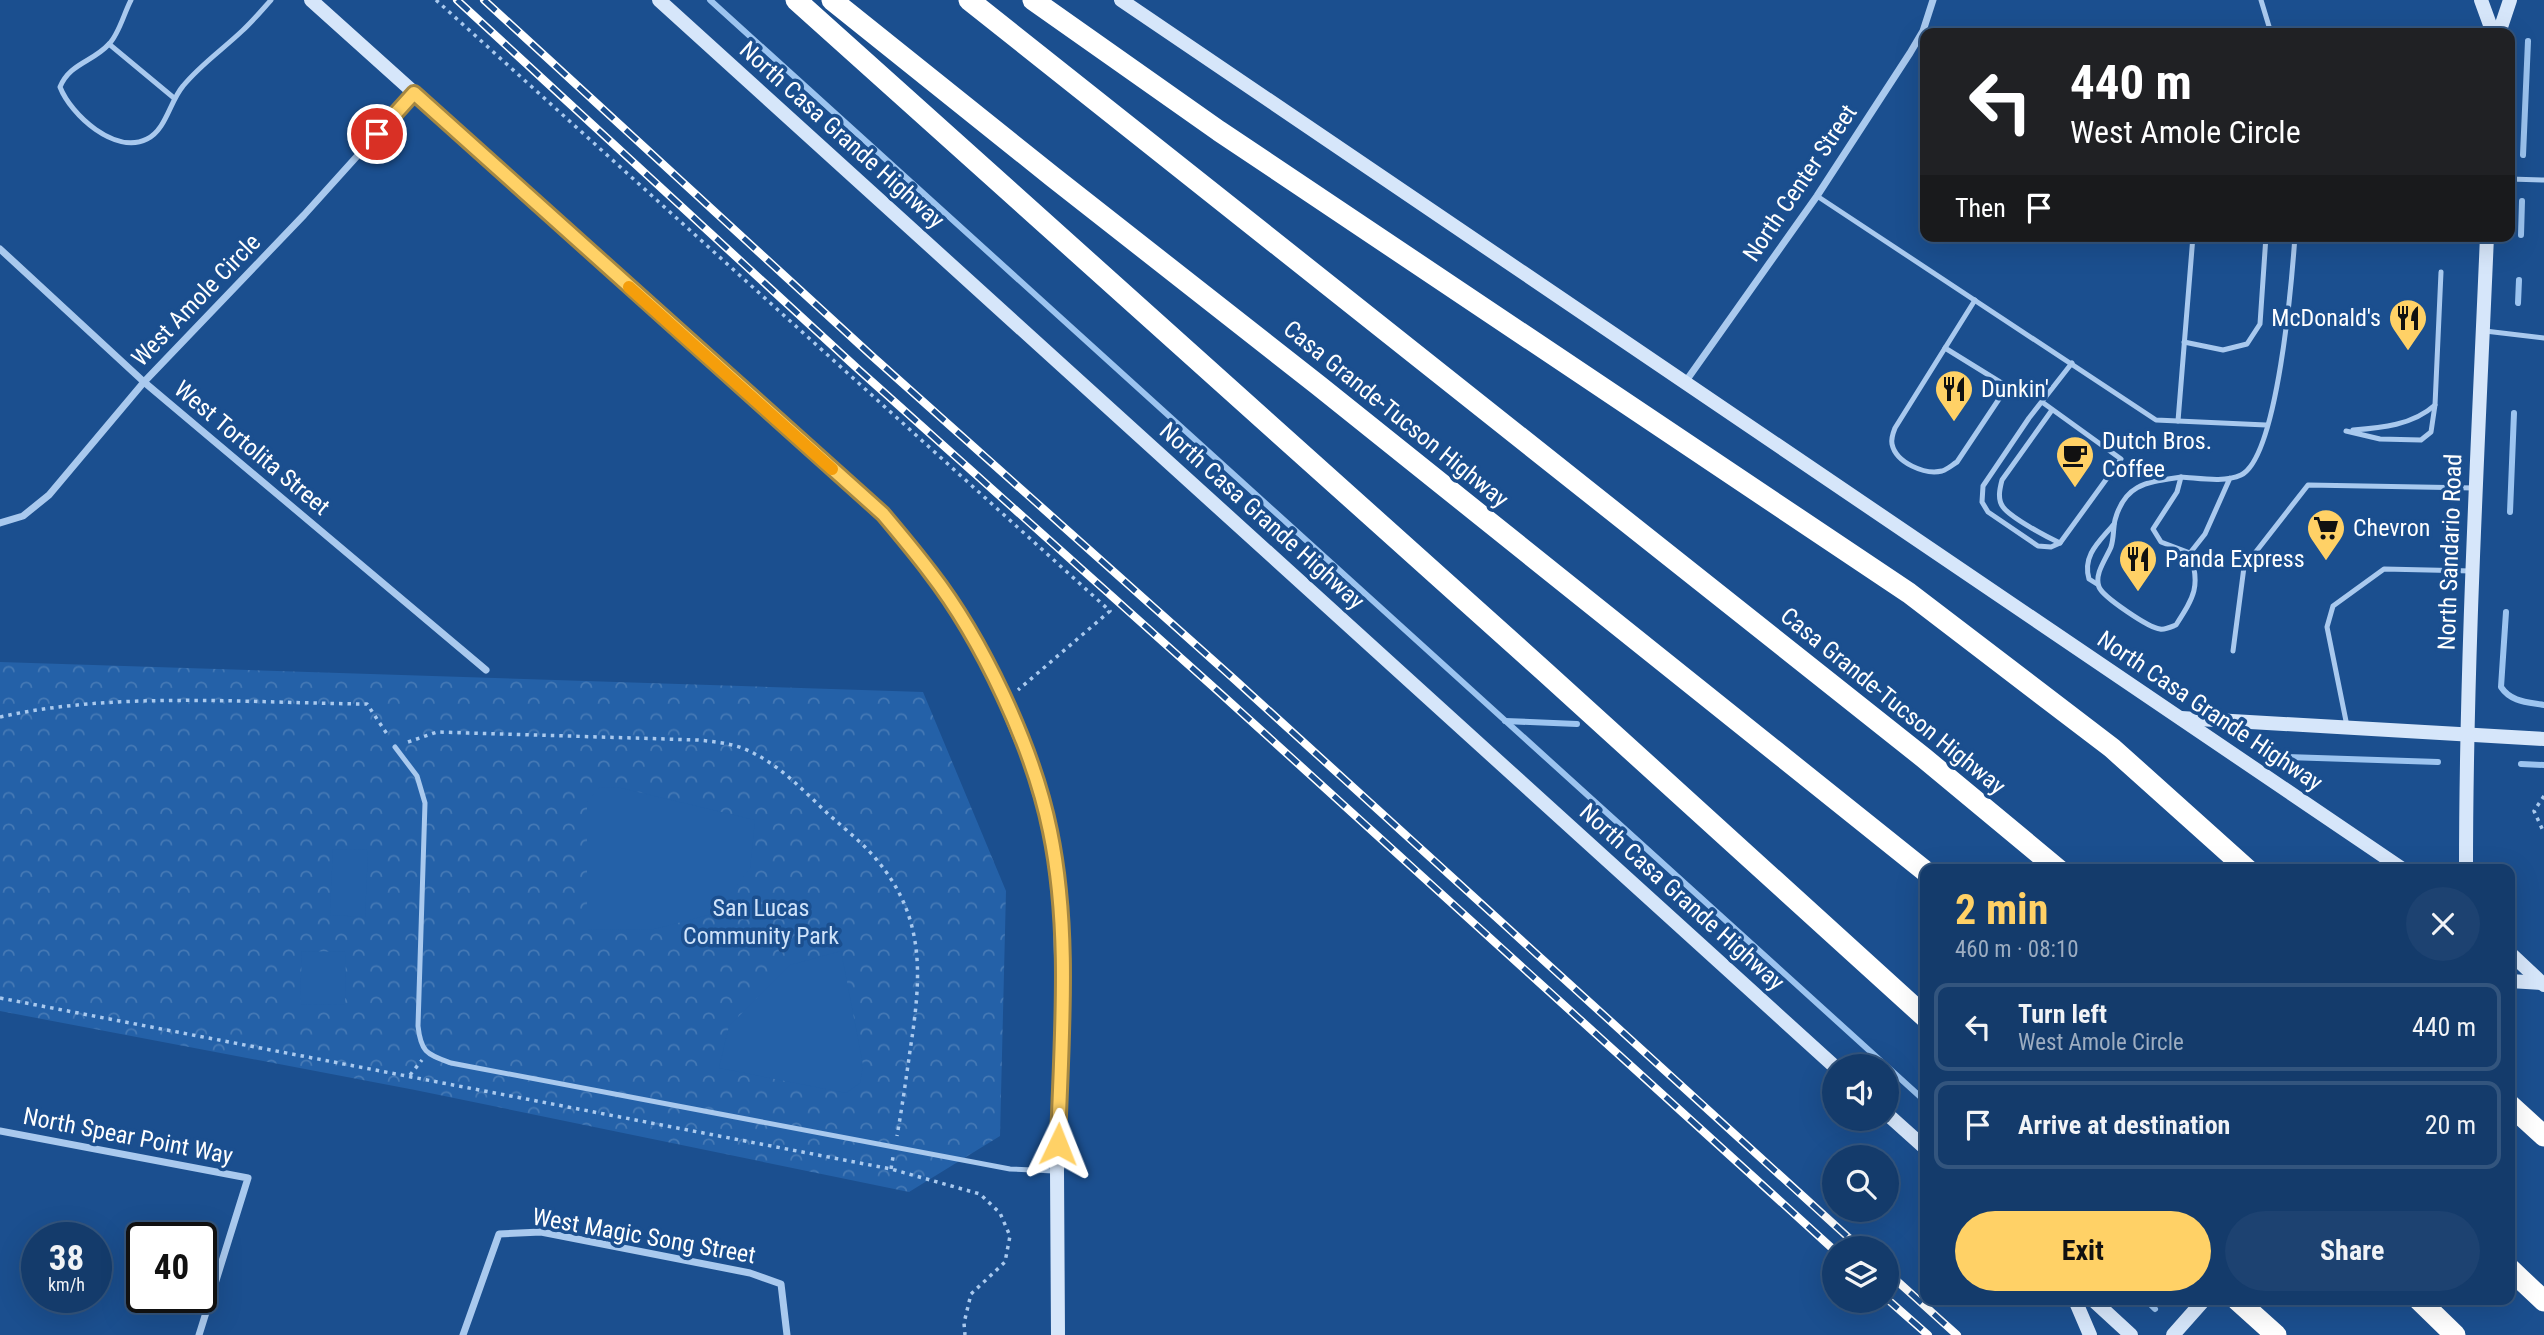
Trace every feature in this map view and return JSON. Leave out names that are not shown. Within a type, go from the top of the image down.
[{"type":"highway","points":[[796,0],[1920,1012]]},
{"type":"highway","name":"Casa Grande-Tucson Highway","points":[[832,0],[1318,384],[1920,867]]},
{"type":"highway","name":"Casa Grande-Tucson Highway","points":[[969,0],[1924,758],[2052,864]]},
{"type":"highway","points":[[1033,0],[1219,131],[1909,593],[2112,748],[2241,864]]},
{"type":"highway","points":[[2515,1110],[2544,1136]]},
{"type":"highway","points":[[2515,1274],[2544,1301]]},
{"type":"highway","points":[[2243,1305],[2276,1335]]},
{"type":"highway","points":[[2423,1305],[2455,1335]]},
{"type":"street","points":[[311,0],[883,514],[931,572],[966,623],[1005,701],[1030,762],[1050,830],[1060,906],[1062,1005],[1058,1335]]},
{"type":"street","name":"North Casa Grande Highway","points":[[659,0],[1822,1055]]},
{"type":"street","name":"North Casa Grande Highway","points":[[1121,0],[2395,864]]},
{"type":"street","name":"North Center Street","points":[[1924,28],[1933,0]]},
{"type":"street","points":[[2481,0],[2491,28]]},
{"type":"street","points":[[2502,28],[2510,0]]},
{"type":"street","name":"North Center Street","points":[[1686,382],[1816,195],[1920,36]]},
{"type":"street","name":"West Amole Circle","points":[[0,523],[23,516],[49,495],[144,382],[304,215],[414,93]]},
{"type":"street","name":"North Sandario Road","points":[[2466,864],[2472,571],[2487,242]]},
{"type":"street","name":"West Tortolita Street","points":[[0,249],[144,382],[486,670]]},
{"type":"street","points":[[2179,718],[2544,740]]},
{"type":"street","points":[[2515,958],[2543,984]]},
{"type":"street","points":[[2515,981],[2543,984]]},
{"type":"street","points":[[1899,1125],[1920,1144]]},
{"type":"street","name":"North Spear Point Way","points":[[0,1131],[248,1178],[199,1335]]},
{"type":"street","name":"West Magic Song Street","points":[[463,1335],[499,1234],[541,1232],[750,1273],[781,1284],[787,1335]]},
{"type":"street","points":[[2077,1305],[2090,1335]]},
{"type":"street","points":[[2098,1305],[2131,1335]]},
{"type":"street","points":[[2178,1330],[2200,1305]]},
{"type":"lane","points":[[131,0],[109,44],[76,65],[64,76],[60,87],[65,100],[101,133],[115,142],[127,144],[148,139],[159,129],[174,98],[202,66],[244,30],[271,0]]},
{"type":"lane","points":[[2261,0],[2269,28]]},
{"type":"lane","points":[[109,44],[174,98]]},
{"type":"lane","points":[[2515,179],[2544,180]]},
{"type":"lane","points":[[1816,195],[2156,420],[2266,425]]},
{"type":"lane","points":[[2178,421],[2192,242]]},
{"type":"lane","points":[[2184,342],[2223,350],[2247,344],[2260,324],[2266,242]]},
{"type":"lane","points":[[2097,584],[2098,573],[2113,540],[2119,506],[2130,492],[2147,482],[2181,477],[2230,478],[2242,475],[2251,467],[2266,425],[2286,343],[2294,242]]},
{"type":"lane","points":[[2435,405],[2427,412],[2387,427],[2346,431],[2380,439],[2421,440],[2426,438],[2433,428],[2435,405],[2441,272]]},
{"type":"lane","points":[[1975,300],[1895,428],[1892,446],[1899,457],[1920,470],[1945,470],[1956,462],[2007,387]]},
{"type":"lane","points":[[2482,331],[2544,338]]},
{"type":"lane","points":[[1945,348],[2021,395]]},
{"type":"lane","points":[[2042,402],[2121,459],[2060,542],[2051,547],[2038,546],[1988,512],[1982,502],[1983,486],[2042,402],[2072,363]]},
{"type":"lane","points":[[2052,410],[2002,480],[1999,494],[2003,507],[2042,534],[2060,542]]},
{"type":"lane","points":[[2181,477],[2177,492],[2153,529],[2161,541],[2190,553]]},
{"type":"lane","points":[[2190,553],[2205,534],[2230,478]]},
{"type":"lane","points":[[2232,651],[2244,567],[2308,485],[2475,488]]},
{"type":"lane","points":[[2114,524],[2088,557],[2086,568],[2089,579],[2097,584],[2103,594],[2149,626],[2161,630],[2176,625],[2189,604],[2197,582],[2190,553]]},
{"type":"lane","points":[[2347,729],[2327,626],[2333,606],[2384,569],[2472,571]]},
{"type":"lane","points":[[395,747],[417,776],[425,803],[418,1026],[420,1042],[428,1054],[451,1063],[895,1148],[1010,1169],[1058,1171]]},
{"type":"path","points":[[436,0],[1110,611],[1005,701]]},
{"type":"path","points":[[0,717],[42,708],[134,701],[367,704],[395,747],[437,732],[698,740],[729,744],[755,753],[805,792],[876,858],[898,892],[911,925],[917,947],[919,994],[891,1169]]},
{"type":"path","points":[[2544,796],[2534,811],[2544,833]]},
{"type":"path","points":[[0,998],[891,1169],[980,1194],[1000,1213],[1010,1236],[1004,1262],[971,1294],[964,1323],[965,1335]]},
{"type":"path","points":[[410,1075],[428,1054]]},
{"type":"green space","name":"San Lucas Community Park","points":[[0,662],[923,692],[1006,891],[1000,1136],[909,1192],[415,1090],[0,1011]]},
{"type":"green space","points":[[617,787],[755,820],[750,868],[716,913],[651,930],[587,929],[587,802],[599,788]]},
{"type":"green space","points":[[333,849],[368,850],[365,917],[330,915]]},
{"type":"green space","points":[[302,951],[346,952],[345,1005],[300,1004]]},
{"type":"green space","points":[[841,951],[863,1065],[860,1083],[846,1093],[719,1068],[729,1026],[790,965]]},
{"type":"waterway","points":[[710,0],[1920,1096]]},
{"type":"waterway","points":[[2523,155],[2528,41]]},
{"type":"waterway","points":[[2521,235],[2522,201]]},
{"type":"waterway","points":[[2518,303],[2519,280]]},
{"type":"waterway","points":[[2510,512],[2514,413]]},
{"type":"waterway","points":[[2506,612],[2501,687],[2510,696],[2544,705]]},
{"type":"waterway","points":[[1505,721],[1577,724]]},
{"type":"waterway","points":[[2287,757],[2438,762]]},
{"type":"waterway","points":[[2521,764],[2544,765]]},
{"type":"waterway","points":[[2151,1305],[2155,1309]]},
{"type":"railway","points":[[457,0],[859,370],[1822,1239]]},
{"type":"railway","points":[[484,0],[872,356],[1234,679],[1847,1236]]},
{"type":"railway","points":[[1899,1283],[1920,1302]]},
{"type":"railway","points":[[1924,1305],[1957,1335]]},
{"type":"railway","points":[[1899,1309],[1928,1335]]},
{"type":"slow traffic","points":[[629,287],[832,469]]},
{"type":"place","name":"McDonald's","points":[[2408,352]]},
{"type":"place","name":"Dunkin'","points":[[1954,423]]},
{"type":"place","name":"Dutch Bros. Coffee","points":[[2075,489]]},
{"type":"place","name":"Chevron","points":[[2326,562]]},
{"type":"place","name":"Panda Express","points":[[2138,593]]},
{"type":"route","points":[[377,134],[414,93],[883,514],[931,572],[966,623],[996,680],[1030,762],[1050,830],[1060,906],[1062,1005],[1058,1144]]}]
